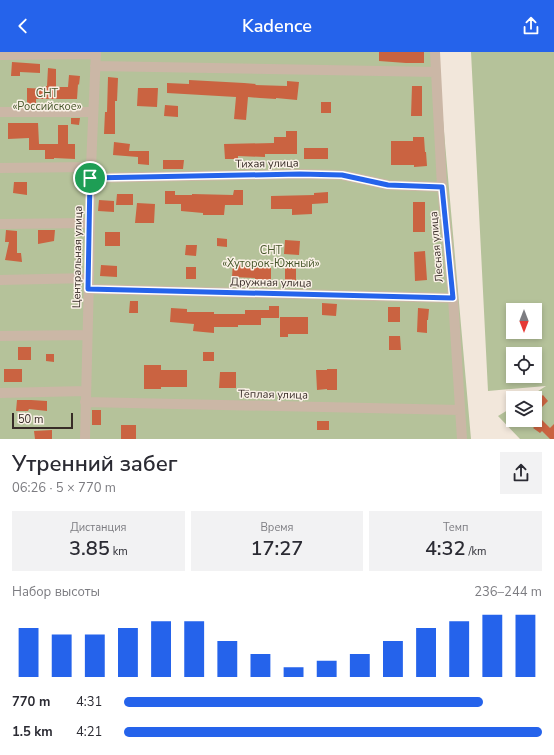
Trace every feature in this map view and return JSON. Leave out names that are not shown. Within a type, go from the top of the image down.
[{"type":"street","name":"Лесная улица","points":[[435,52],[442,187],[453,298],[462,439]]},
{"type":"street","points":[[0,55],[96,53]]},
{"type":"street","name":"Центральная улица","points":[[85,439],[90,178],[96,53]]},
{"type":"street","points":[[95,66],[436,72]]},
{"type":"street","points":[[0,112],[93,112]]},
{"type":"street","points":[[0,168],[91,167]]},
{"type":"street","name":"Тихая улица","points":[[90,178],[300,174],[342,175],[388,185],[442,187]]},
{"type":"street","points":[[0,224],[89,223]]},
{"type":"street","name":"Дружная улица","points":[[0,280],[453,298]]},
{"type":"street","points":[[0,336],[87,335]]},
{"type":"street","points":[[0,393],[86,391]]},
{"type":"street","name":"Тёплая улица","points":[[85,402],[460,410]]},
{"type":"green space","name":"СНТ «Хуторок-Южный»","points":[[0,52],[437,52],[471,439],[0,439]]},
{"type":"green space","points":[[471,52],[554,52],[554,439],[520,439],[509,427],[542,427],[542,391],[538,391],[546,386],[488,391]]},
{"type":"green space","points":[[506,411],[506,424],[498,416]]},
{"type":"building","points":[[379,52],[424,52],[424,63],[379,61]]},
{"type":"building","points":[[12,62],[40,64],[40,73],[20,72],[20,76],[11,76]]},
{"type":"building","points":[[48,68],[56,69],[56,87],[68,87],[69,75],[80,76],[77,99],[36,99],[36,105],[27,105],[27,88],[46,89]]},
{"type":"building","points":[[108,77],[118,78],[117,101],[115,101],[115,134],[104,134],[105,112],[107,112]]},
{"type":"building","points":[[189,80],[287,86],[287,81],[299,82],[297,100],[248,97],[246,120],[234,119],[236,97],[167,93],[167,83],[189,84]]},
{"type":"building","points":[[412,86],[422,86],[422,116],[411,116]]},
{"type":"building","points":[[138,88],[158,88],[157,107],[137,106]]},
{"type":"building","points":[[321,102],[331,102],[331,113],[321,113]]},
{"type":"building","points":[[165,105],[178,106],[178,117],[164,116]]},
{"type":"building","points":[[71,118],[80,118],[79,125],[71,124]]},
{"type":"building","points":[[8,123],[38,123],[39,144],[58,144],[58,125],[68,125],[68,144],[75,144],[75,159],[45,159],[45,150],[29,150],[29,138],[8,139]]},
{"type":"building","points":[[286,131],[297,131],[297,154],[265,154],[265,157],[238,156],[238,159],[225,159],[224,144],[274,143],[274,137],[286,137]]},
{"type":"building","points":[[413,137],[424,137],[427,166],[414,167],[414,165],[391,165],[391,141],[413,141]]},
{"type":"building","points":[[114,142],[130,144],[129,151],[149,151],[149,165],[138,164],[138,157],[113,155]]},
{"type":"building","points":[[304,148],[328,148],[328,159],[304,159]]},
{"type":"building","points":[[163,160],[184,160],[183,169],[163,169]]},
{"type":"building","points":[[14,182],[27,182],[27,195],[13,193]]},
{"type":"building","points":[[234,190],[243,190],[243,205],[225,205],[224,215],[203,215],[203,213],[181,211],[181,204],[165,204],[165,191],[175,191],[175,195],[233,195]]},
{"type":"building","points":[[328,192],[328,203],[312,204],[312,214],[292,215],[292,209],[271,209],[271,196],[314,195],[314,193]]},
{"type":"building","points":[[117,194],[133,194],[133,205],[116,205]]},
{"type":"building","points":[[99,200],[114,201],[114,212],[98,211]]},
{"type":"building","points":[[413,202],[425,202],[425,232],[413,232]]},
{"type":"building","points":[[137,203],[155,204],[154,223],[135,223]]},
{"type":"building","points":[[6,230],[17,231],[17,253],[21,253],[22,262],[5,260],[9,242],[5,242]]},
{"type":"building","points":[[38,230],[55,230],[54,241],[38,244]]},
{"type":"building","points":[[105,232],[120,232],[120,246],[105,246]]},
{"type":"building","points":[[217,238],[227,239],[227,247],[217,246]]},
{"type":"building","points":[[285,240],[300,241],[299,255],[284,254]]},
{"type":"building","points":[[186,245],[197,245],[196,256],[185,255]]},
{"type":"building","points":[[425,251],[427,280],[415,281],[414,252]]},
{"type":"building","points":[[233,262],[250,263],[250,267],[271,267],[271,282],[255,282],[255,278],[232,277]]},
{"type":"building","points":[[101,265],[117,266],[117,277],[100,276]]},
{"type":"building","points":[[186,267],[196,267],[196,279],[186,279]]},
{"type":"building","points":[[285,268],[296,268],[296,281],[285,281]]},
{"type":"building","points":[[130,301],[138,301],[138,313],[129,313]]},
{"type":"building","points":[[322,303],[337,304],[336,316],[322,315]]},
{"type":"building","points":[[269,306],[279,306],[279,318],[261,318],[261,325],[214,327],[214,333],[193,331],[194,324],[170,322],[171,308],[187,309],[187,312],[245,314],[245,310],[269,310]]},
{"type":"building","points":[[388,307],[400,307],[400,322],[388,322]]},
{"type":"building","points":[[418,308],[429,309],[427,333],[417,332]]},
{"type":"building","points":[[280,317],[308,317],[308,334],[288,334],[288,337],[280,337]]},
{"type":"building","points":[[389,336],[400,336],[401,350],[389,350]]},
{"type":"building","points":[[18,347],[31,347],[31,360],[18,360]]},
{"type":"building","points":[[203,352],[214,352],[214,361],[203,361]]},
{"type":"building","points":[[46,354],[54,354],[54,362],[46,361]]},
{"type":"building","points":[[144,365],[161,365],[161,370],[187,370],[187,387],[161,387],[161,389],[144,389]]},
{"type":"building","points":[[4,369],[22,369],[22,382],[4,382]]},
{"type":"building","points":[[337,369],[337,390],[317,390],[316,370]]},
{"type":"building","points":[[220,372],[236,372],[236,388],[219,388]]},
{"type":"building","points":[[543,395],[548,401],[542,407]]},
{"type":"building","points":[[17,400],[47,401],[47,411],[29,409],[28,411],[16,411]]},
{"type":"building","points":[[92,410],[101,410],[101,425],[92,425]]},
{"type":"building","points":[[542,420],[550,428],[554,424],[554,439],[550,439],[542,431],[540,433],[533,428],[542,427]]},
{"type":"building","points":[[317,421],[329,421],[329,430],[317,430]]},
{"type":"building","points":[[121,425],[136,425],[136,439],[121,439]]},
{"type":"building","points":[[52,430],[52,439],[35,439],[34,431]]},
{"type":"route","points":[[300,174],[342,175],[388,185],[442,187],[453,298],[88,289],[90,178],[300,174]]},
{"type":"park label","name":"СНТ «Российское»","points":[[47,99]]}]
